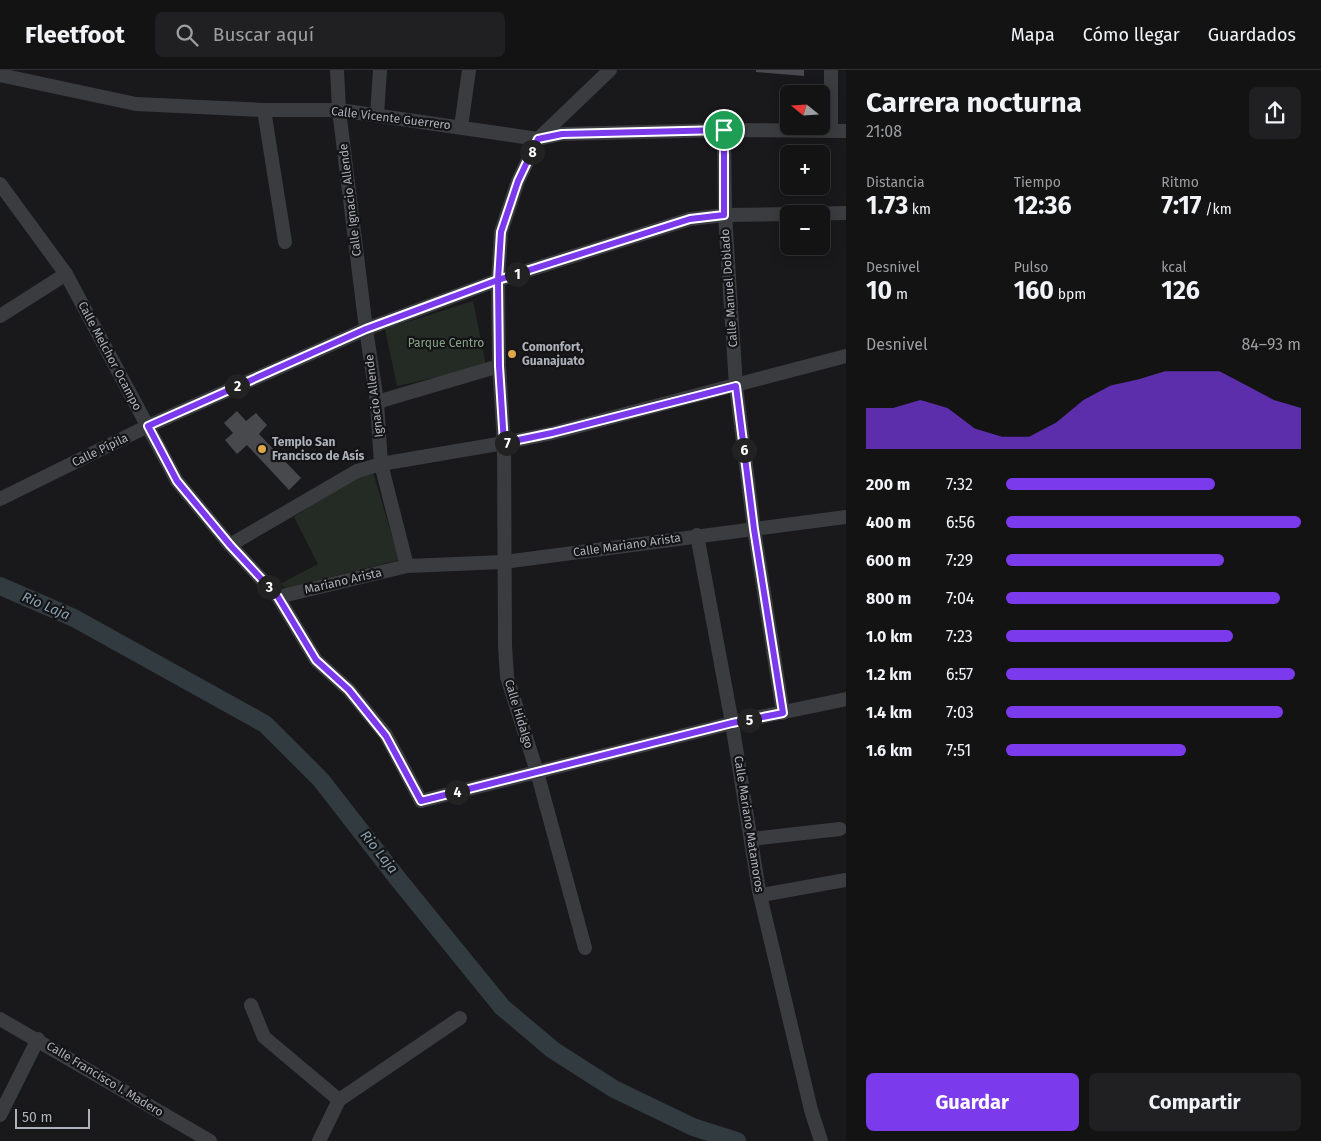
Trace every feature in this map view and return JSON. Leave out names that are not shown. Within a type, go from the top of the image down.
[{"type":"street","name":"Calle Ignacio Allende","points":[[337,70],[339,110],[366,329]]},
{"type":"street","points":[[377,115],[380,70]]},
{"type":"street","points":[[461,127],[469,70]]},
{"type":"street","points":[[538,139],[610,70]]},
{"type":"street","points":[[831,70],[831,131]]},
{"type":"street","name":"Calle Vicente Guerrero","points":[[0,75],[136,104],[264,110],[339,110],[538,139],[562,134],[724,130],[846,131]]},
{"type":"street","points":[[264,110],[285,242]]},
{"type":"street","name":"Calle Manuel Doblado","points":[[724,130],[724,215],[736,386],[754,529],[783,713]]},
{"type":"street","name":"Calle Hidalgo","points":[[538,139],[518,181],[501,232],[498,280],[499,366],[504,443],[504,645],[507,678],[537,772],[586,948]]},
{"type":"street","name":"Calle Melchor Ocampo","points":[[0,184],[66,274],[177,481],[230,545],[278,597],[316,660],[349,690],[386,736],[421,801],[537,772]]},
{"type":"street","points":[[830,213],[846,213]]},
{"type":"street","name":"Calle Pípila","points":[[0,499],[148,426],[366,329],[498,280],[690,219],[724,215],[780,214]]},
{"type":"street","points":[[0,316],[66,274]]},
{"type":"street","name":"Ignacio Allende","points":[[366,329],[377,402],[381,464],[407,566]]},
{"type":"street","points":[[230,545],[357,471],[381,464],[552,433],[846,356]]},
{"type":"street","points":[[377,402],[499,366]]},
{"type":"street","name":"Calle Mariano Arista","points":[[407,566],[504,562],[697,535],[846,517]]},
{"type":"street","name":"Calle Mariano Matamoros","points":[[697,535],[732,723],[761,895],[821,1141]]},
{"type":"street","name":"Mariano Arista","points":[[278,597],[407,566]]},
{"type":"street","points":[[537,772],[732,723],[846,699]]},
{"type":"street","points":[[751,839],[840,829]]},
{"type":"street","points":[[761,895],[846,880]]},
{"type":"street","points":[[251,1006],[264,1037],[339,1100]]},
{"type":"street","name":"Calle Francisco I. Madero","points":[[0,1018],[210,1141]]},
{"type":"street","points":[[319,1141],[339,1100],[460,1018]]},
{"type":"street","points":[[0,1115],[38,1040]]},
{"type":"green space","name":"Parque Centro","points":[[473,301],[486,366],[397,386],[385,329]]},
{"type":"green space","points":[[373,472],[399,560],[286,588],[280,584],[318,564],[294,517],[355,476]]},
{"type":"building","points":[[756,70],[804,70],[804,76],[756,72]]},
{"type":"building","name":"Templo San Francisco de Asís","points":[[237,411],[246,421],[256,413],[267,425],[259,434],[301,478],[289,490],[247,445],[237,454],[225,440],[233,433],[224,423]]},
{"type":"waterway","name":"Rio Laja","points":[[0,586],[74,618],[265,724],[321,780],[398,879],[502,1007],[553,1050],[614,1089],[693,1127],[737,1141]]},
{"type":"place","name":"Comonfort, Guanajuato","points":[[512,354]]},
{"type":"place","name":"Templo San Francisco de Asís","points":[[262,449]]},
{"type":"route","points":[[724,130],[562,134],[538,139],[518,181],[501,232],[498,280],[499,366],[504,443],[552,433],[736,386],[754,529],[783,713],[732,723],[421,801],[386,736],[349,690],[316,660],[278,597],[230,545],[177,481],[148,426],[366,329],[498,280],[690,219],[724,215],[724,130]]}]
